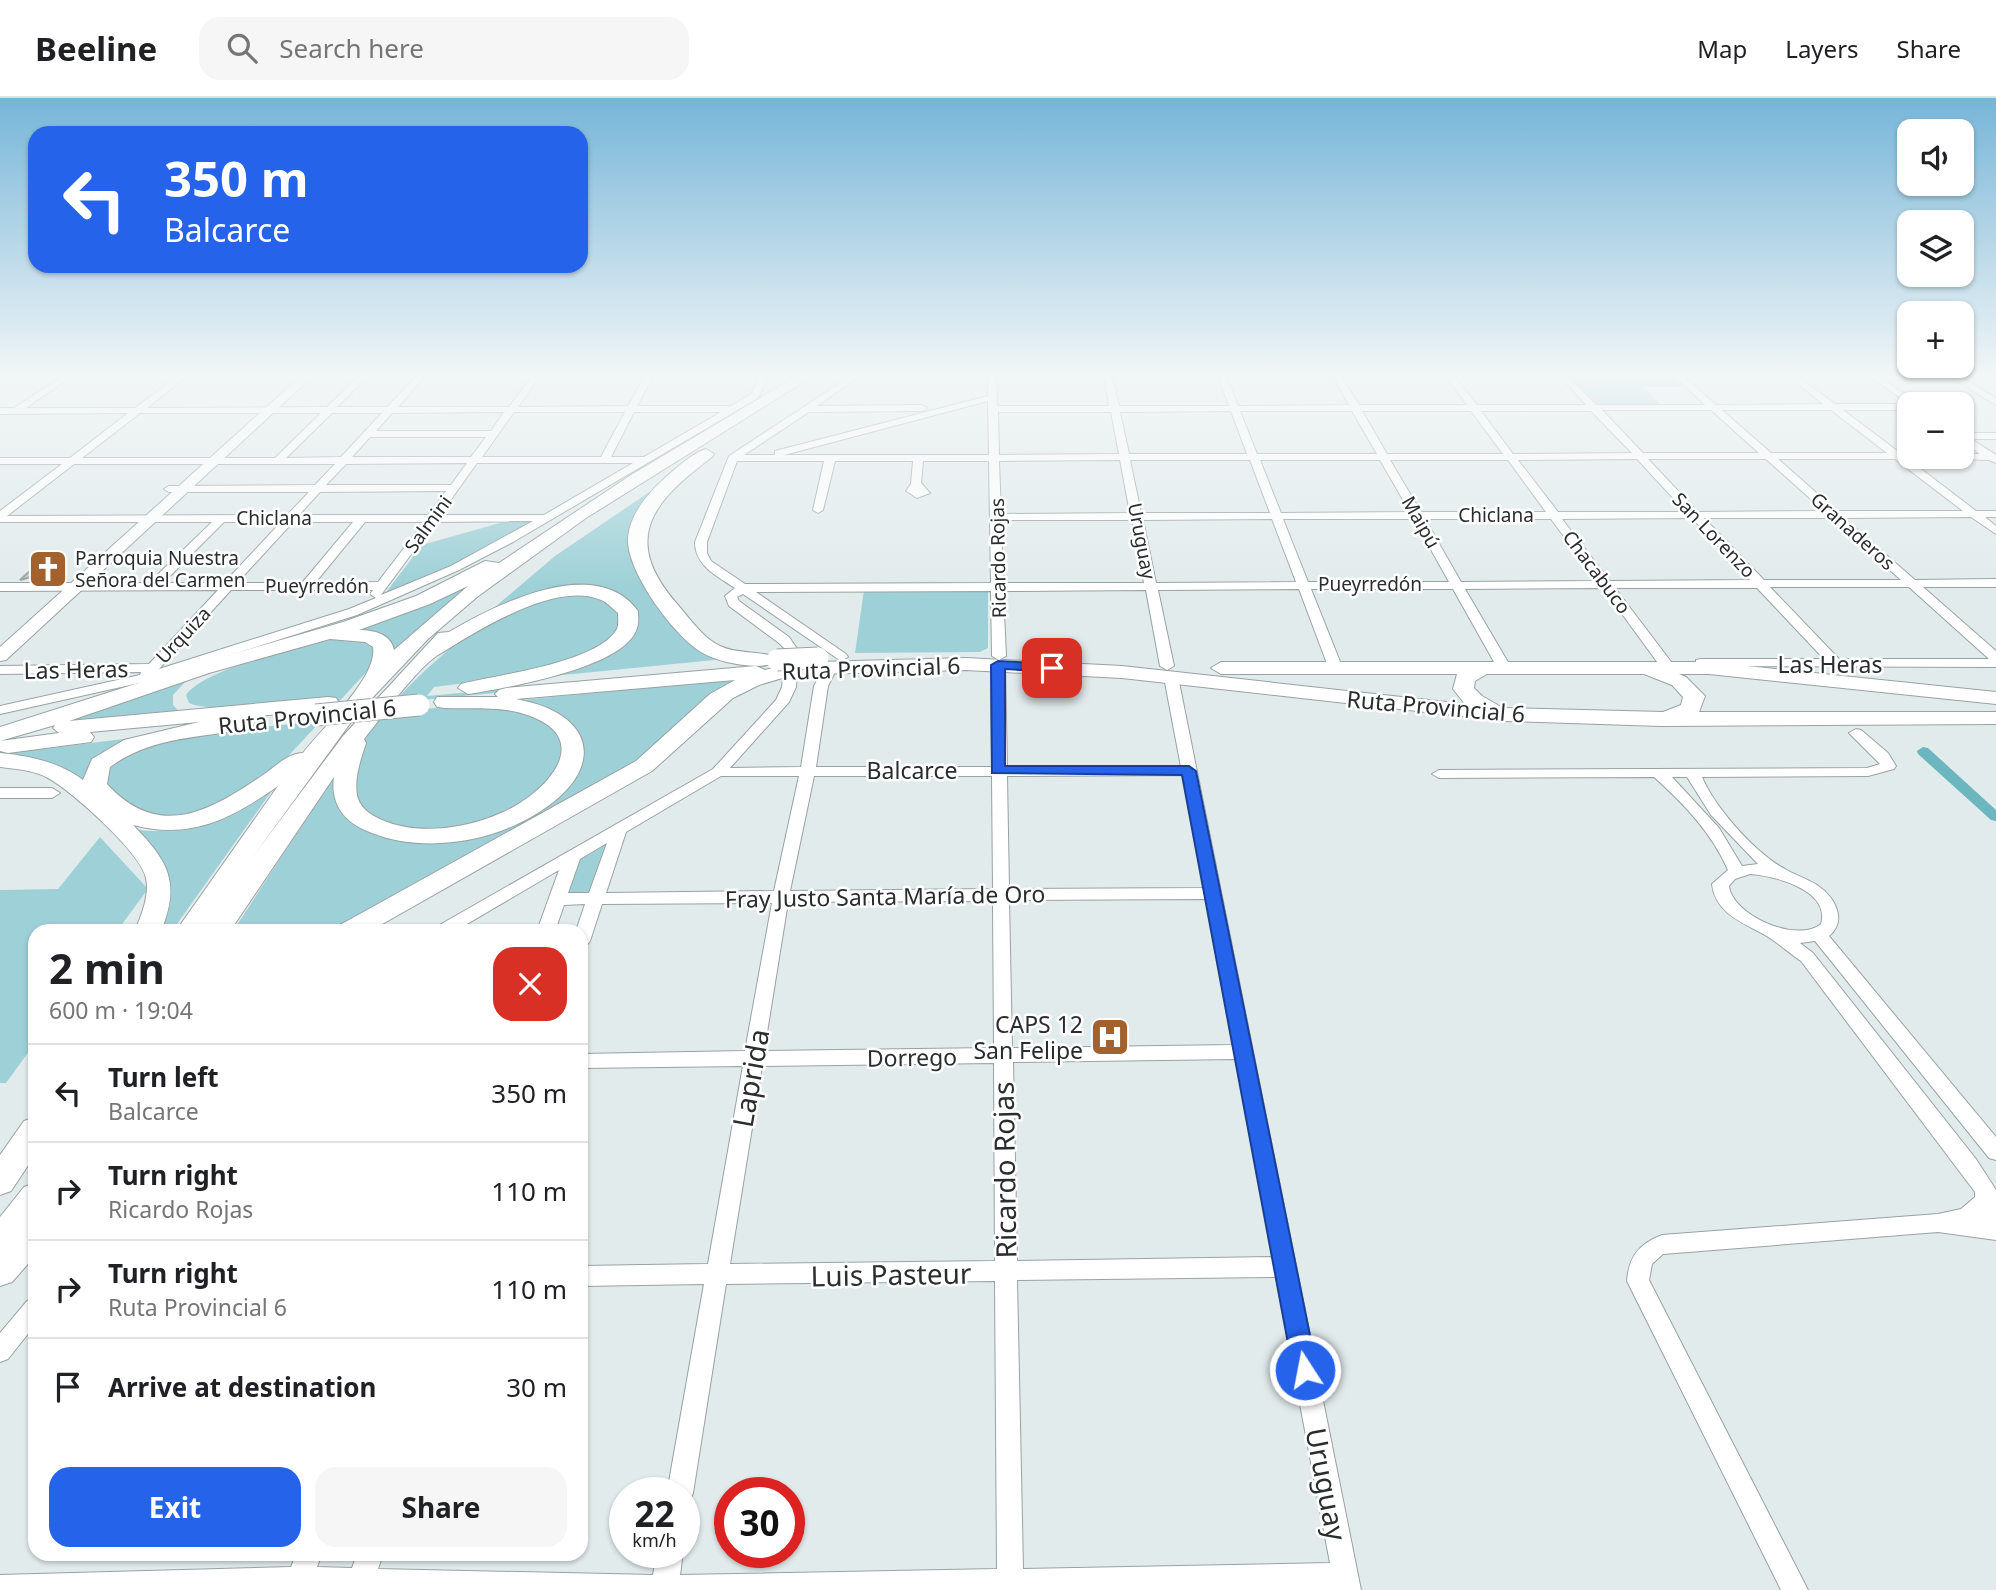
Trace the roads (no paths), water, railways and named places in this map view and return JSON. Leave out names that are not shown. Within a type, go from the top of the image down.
[{"type":"highway","points":[[194,924],[320,745],[376,680],[449,613],[524,553],[694,446]]},
{"type":"highway","points":[[221,924],[319,779],[361,726],[421,661],[490,598],[556,546],[713,446]]},
{"type":"highway","points":[[720,446],[661,492],[640,522],[637,552],[654,588],[702,643],[724,654],[771,666]]},
{"type":"highway","points":[[0,736],[68,716],[169,679],[407,605],[485,569],[536,537],[574,520]]},
{"type":"highway","points":[[421,661],[476,622],[538,596],[595,594],[613,599],[628,611],[630,622],[623,635],[597,653],[550,671],[468,688]]},
{"type":"highway","points":[[237,717],[189,707],[180,699],[182,692],[206,674],[328,637],[361,635],[383,643],[385,656],[376,680]]},
{"type":"highway","name":"Ruta Provincial 6","points":[[818,664],[841,657],[999,661],[1169,671],[1631,668],[1666,665],[1996,698]]},
{"type":"highway","name":"Ruta Provincial 6","points":[[431,700],[468,688],[771,666],[999,661]]},
{"type":"highway","points":[[362,924],[644,766],[680,738],[719,698],[771,666]]},
{"type":"highway","name":"Ruta Provincial 6","points":[[0,736],[431,700],[771,666]]},
{"type":"highway","points":[[1631,668],[1679,681],[1694,696],[1691,709],[1661,719]]},
{"type":"highway","points":[[1481,669],[1465,678],[1463,689],[1475,701],[1506,715]]},
{"type":"highway","name":"Ruta Provincial 6","points":[[1169,671],[1506,715],[1661,719],[1996,718]]},
{"type":"highway","points":[[361,726],[343,783],[345,799],[356,816],[366,823],[392,832],[439,835],[492,825],[523,812],[545,797],[570,768],[575,748],[574,739],[569,730],[548,715],[516,705],[431,700]]},
{"type":"highway","points":[[237,717],[133,744],[100,764],[93,776],[94,781],[131,818],[150,825],[174,825],[203,818],[238,802],[320,745]]},
{"type":"highway","name":"Ruta Provincial 6","points":[[0,747],[237,717]]},
{"type":"highway","points":[[0,760],[32,765],[65,778],[150,857],[159,878],[159,892],[150,924]]},
{"type":"highway","points":[[0,1181],[28,1140]]},
{"type":"highway","points":[[0,1188],[28,1153]]},
{"type":"highway","points":[[0,1243],[28,1206]]},
{"type":"highway","points":[[0,1271],[28,1239]]},
{"type":"main road","points":[[0,656],[68,587],[224,446]]},
{"type":"main road","points":[[0,642],[68,587]]},
{"type":"street","points":[[0,517],[92,446]]},
{"type":"street","points":[[278,460],[292,446]]},
{"type":"street","name":"Urquiza","points":[[148,673],[357,446]]},
{"type":"street","name":"Salmini","points":[[369,605],[485,446]]},
{"type":"street","points":[[604,460],[612,446]]},
{"type":"street","points":[[0,710],[148,673],[320,625],[455,568],[548,518],[672,446]]},
{"type":"street","points":[[751,446],[733,458],[701,542],[701,552],[707,563],[841,657]]},
{"type":"street","points":[[758,458],[806,446]]},
{"type":"street","name":"Ricardo Rojas","points":[[996,446],[999,584],[999,895],[1010,1586]]},
{"type":"street","name":"Uruguay","points":[[1122,446],[1213,893],[1346,1583]]},
{"type":"street","points":[[1249,446],[1336,669]]},
{"type":"street","name":"Maipú","points":[[1378,446],[1505,669]]},
{"type":"street","name":"Chacabuco","points":[[1502,446],[1666,665]]},
{"type":"street","name":"San Lorenzo","points":[[1629,446],[1836,664]]},
{"type":"street","name":"Granaderos","points":[[1756,446],[1996,658]]},
{"type":"street","points":[[1976,446],[1993,458]]},
{"type":"street","points":[[733,458],[1897,456]]},
{"type":"street","points":[[1974,457],[1993,458]]},
{"type":"street","points":[[818,510],[831,459]]},
{"type":"street","points":[[916,484],[918,459]]},
{"type":"street","points":[[0,461],[648,460]]},
{"type":"street","points":[[1920,469],[1996,531]]},
{"type":"street","points":[[176,489],[454,488]]},
{"type":"street","name":"Chiclana","points":[[997,517],[1996,514]]},
{"type":"street","name":"Chiclana","points":[[0,517],[548,518]]},
{"type":"street","points":[[152,587],[222,518]]},
{"type":"street","points":[[306,586],[362,518]]},
{"type":"street","name":"Pueyrredón","points":[[744,587],[999,584],[1996,583]]},
{"type":"street","name":"Pueyrredón","points":[[0,587],[383,586]]},
{"type":"street","points":[[454,924],[718,772],[778,709],[790,679],[792,647],[731,600],[734,593],[744,587]]},
{"type":"street","name":"Las Heras","points":[[1666,665],[1996,663]]},
{"type":"street","name":"Laprida","points":[[683,1477],[781,897],[821,686],[827,674],[818,664]]},
{"type":"street","name":"Las Heras","points":[[0,670],[148,673]]},
{"type":"street","points":[[1439,774],[1868,772],[1889,766],[1883,756],[1856,733]]},
{"type":"street","name":"Balcarce","points":[[718,772],[1189,771]]},
{"type":"street","points":[[1658,773],[1676,788],[1731,857],[1737,871]]},
{"type":"street","points":[[1693,773],[1702,792],[1759,859],[1781,873],[1805,883],[1829,906],[1833,918],[1829,928],[1819,934],[1804,937],[1774,933],[1751,925],[1727,904],[1721,893],[1721,884],[1727,876],[1737,871],[1750,869],[1781,873]]},
{"type":"street","points":[[0,793],[52,793]]},
{"type":"street","points":[[587,924],[620,827]]},
{"type":"street","points":[[549,924],[573,855]]},
{"type":"street","name":"Fray Justo Santa María de Oro","points":[[558,899],[1213,893]]},
{"type":"street","points":[[1774,933],[1807,957],[1969,1165],[1989,1192],[1996,1221]]},
{"type":"street","points":[[1819,934],[1996,1152]]},
{"type":"street","name":"Dorrego","points":[[588,1060],[1243,1052]]},
{"type":"street","points":[[1795,1590],[1638,1281],[1639,1264],[1649,1249],[1662,1245],[1938,1223],[1967,1217],[1989,1192]]},
{"type":"street","points":[[1938,1223],[1996,1231]]},
{"type":"street","name":"Luis Pasteur","points":[[588,1276],[716,1277],[1285,1267]]},
{"type":"street","points":[[0,1351],[28,1317]]},
{"type":"street","points":[[297,1585],[306,1561]]},
{"type":"street","points":[[359,1586],[368,1561]]},
{"type":"street","points":[[664,1590],[667,1568]]},
{"type":"street","points":[[0,1588],[297,1585],[664,1590],[1346,1583]]},
{"type":"waterway","points":[[1923,751],[1996,817]]},
{"type":"place","name":"Parroquia Nuestra Señora del Carmen","points":[[48,569]]},
{"type":"place","name":"CAPS 12 San Felipe","points":[[1110,1037]]}]
